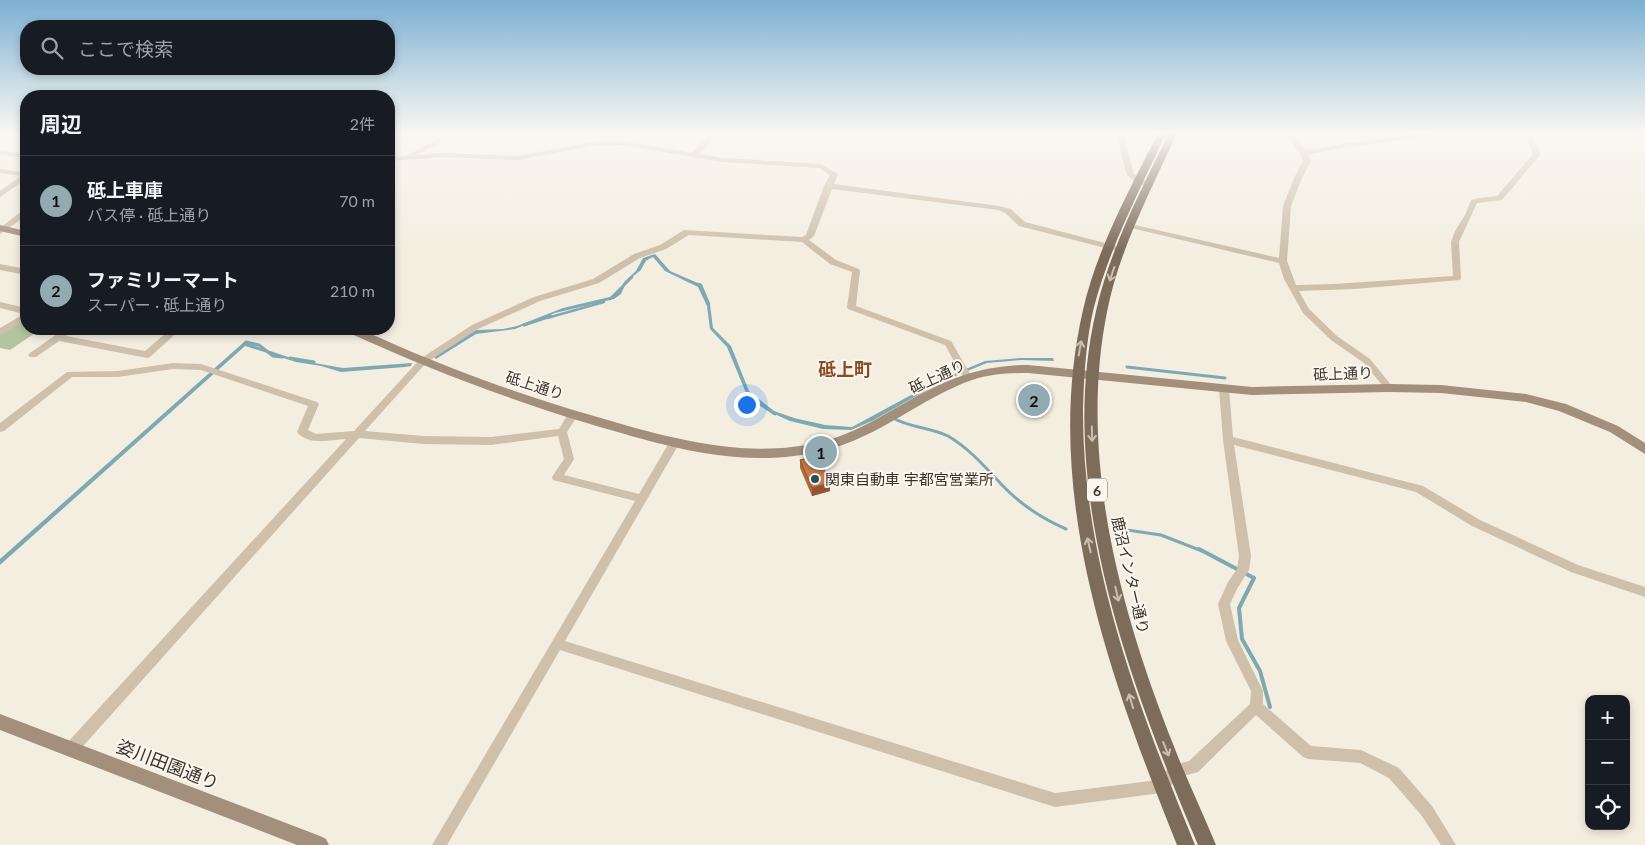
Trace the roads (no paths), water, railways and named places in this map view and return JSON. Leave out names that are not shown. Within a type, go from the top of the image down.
[{"type":"main road","name":"鹿沼インター通り","points":[[1149,172],[1130,226],[1115,248],[1102,310],[1093,374],[1092,447],[1102,526],[1122,615],[1158,729],[1207,845]]},
{"type":"main road","name":"鹿沼インター通り","points":[[1151,172],[1088,308],[1080,350],[1076,445],[1084,525],[1106,617],[1141,732],[1186,845]]},
{"type":"street","points":[[804,240],[810,236],[834,174],[831,172]]},
{"type":"street","points":[[1130,172],[1131,175],[1145,183]]},
{"type":"street","points":[[1301,172],[1287,206],[1283,260],[1288,280],[1306,311],[1334,338],[1368,362],[1389,388]]},
{"type":"street","points":[[1293,288],[1319,288],[1420,279],[1457,278],[1455,244],[1458,232],[1470,217],[1474,202],[1499,198],[1521,172]]},
{"type":"street","points":[[0,194],[20,179]]},
{"type":"street","points":[[828,186],[1000,208],[1008,211],[1022,224],[1115,248]]},
{"type":"street","points":[[1,230],[20,216]]},
{"type":"street","points":[[1130,226],[1283,260]]},
{"type":"street","points":[[1,230],[20,233]]},
{"type":"street","points":[[72,748],[423,361],[475,327],[537,299],[596,281],[637,256],[663,247],[687,232],[804,240],[833,262],[856,271],[851,307],[948,343],[967,377]]},
{"type":"street","points":[[0,267],[20,271]]},
{"type":"street","points":[[0,305],[20,310]]},
{"type":"street","points":[[0,332],[20,320]]},
{"type":"street","points":[[34,356],[62,335]]},
{"type":"street","points":[[58,338],[146,355],[169,335]]},
{"type":"street","name":"砥上通り","points":[[364,335],[495,390],[573,415],[674,444],[716,452],[746,455],[789,453],[816,448],[860,433],[946,386],[967,377],[1010,369],[1093,374],[1224,389],[1278,391],[1389,388],[1466,391],[1526,398],[1562,408],[1614,429],[1645,449]]},
{"type":"street","points":[[0,428],[70,374],[118,374],[173,366],[201,367],[314,404],[302,432],[315,438],[357,434],[423,440],[491,441],[562,432]]},
{"type":"street","points":[[557,644],[1054,800],[1161,786],[1175,771],[1193,767],[1256,707],[1257,691],[1232,641],[1224,604],[1232,586],[1243,570],[1245,556],[1228,440],[1224,389]]},
{"type":"street","points":[[573,415],[562,432],[569,459],[557,477],[642,499]]},
{"type":"street","points":[[1228,440],[1419,489],[1476,523],[1575,569],[1645,592]]},
{"type":"street","points":[[439,845],[674,444]]},
{"type":"street","points":[[1256,707],[1308,752],[1361,757],[1394,773],[1427,811],[1449,845]]},
{"type":"street","name":"姿川田園通り","points":[[0,722],[72,748],[320,845]]},
{"type":"water","points":[[655,254],[670,271],[700,284],[710,305],[713,328],[731,346],[749,391],[774,411],[794,418],[825,425],[852,427],[937,381],[985,361],[1053,358],[1054,361],[1021,360],[987,363],[943,381],[872,421],[851,430],[823,429],[790,421],[770,412],[746,393],[727,347],[710,329],[707,306],[698,287],[665,271],[653,257],[645,259],[641,270],[627,281],[621,294],[614,299],[555,313],[515,329],[476,334],[436,359],[434,357],[476,330],[503,329],[517,326],[563,308],[614,296],[625,281],[636,271],[643,258]]},
{"type":"water","points":[[244,342],[297,360],[343,368],[412,363],[411,366],[405,367],[341,372],[321,366],[296,362],[245,346],[0,565],[0,559]]},
{"type":"waterway","points":[[641,267],[645,260],[652,256]]},
{"type":"waterway","points":[[610,299],[632,277]]},
{"type":"waterway","points":[[698,284],[701,285],[709,304]]},
{"type":"waterway","points":[[547,318],[604,302]]},
{"type":"waterway","points":[[524,325],[551,316]]},
{"type":"waterway","points":[[243,345],[246,342],[259,345],[273,356],[282,357]]},
{"type":"waterway","points":[[290,358],[314,362]]},
{"type":"waterway","points":[[1127,367],[1225,378]]},
{"type":"waterway","points":[[760,404],[775,414]]},
{"type":"waterway","points":[[893,418],[906,424],[948,436],[956,441],[970,452],[1024,505],[1040,516],[1066,529]]},
{"type":"waterway","points":[[1127,530],[1161,535],[1202,551]]},
{"type":"waterway","points":[[1199,549],[1254,578],[1239,608],[1242,639],[1260,671],[1270,707]]},
{"type":"place","name":"ファミリーマート","points":[[1034,400]]},
{"type":"place","name":"砥上車庫","points":[[821,452]]},
{"type":"place","name":"関東自動車 宇都宮営業所","points":[[815,479]]},
{"type":"district","name":"砥上町","points":[[845,369]]}]
